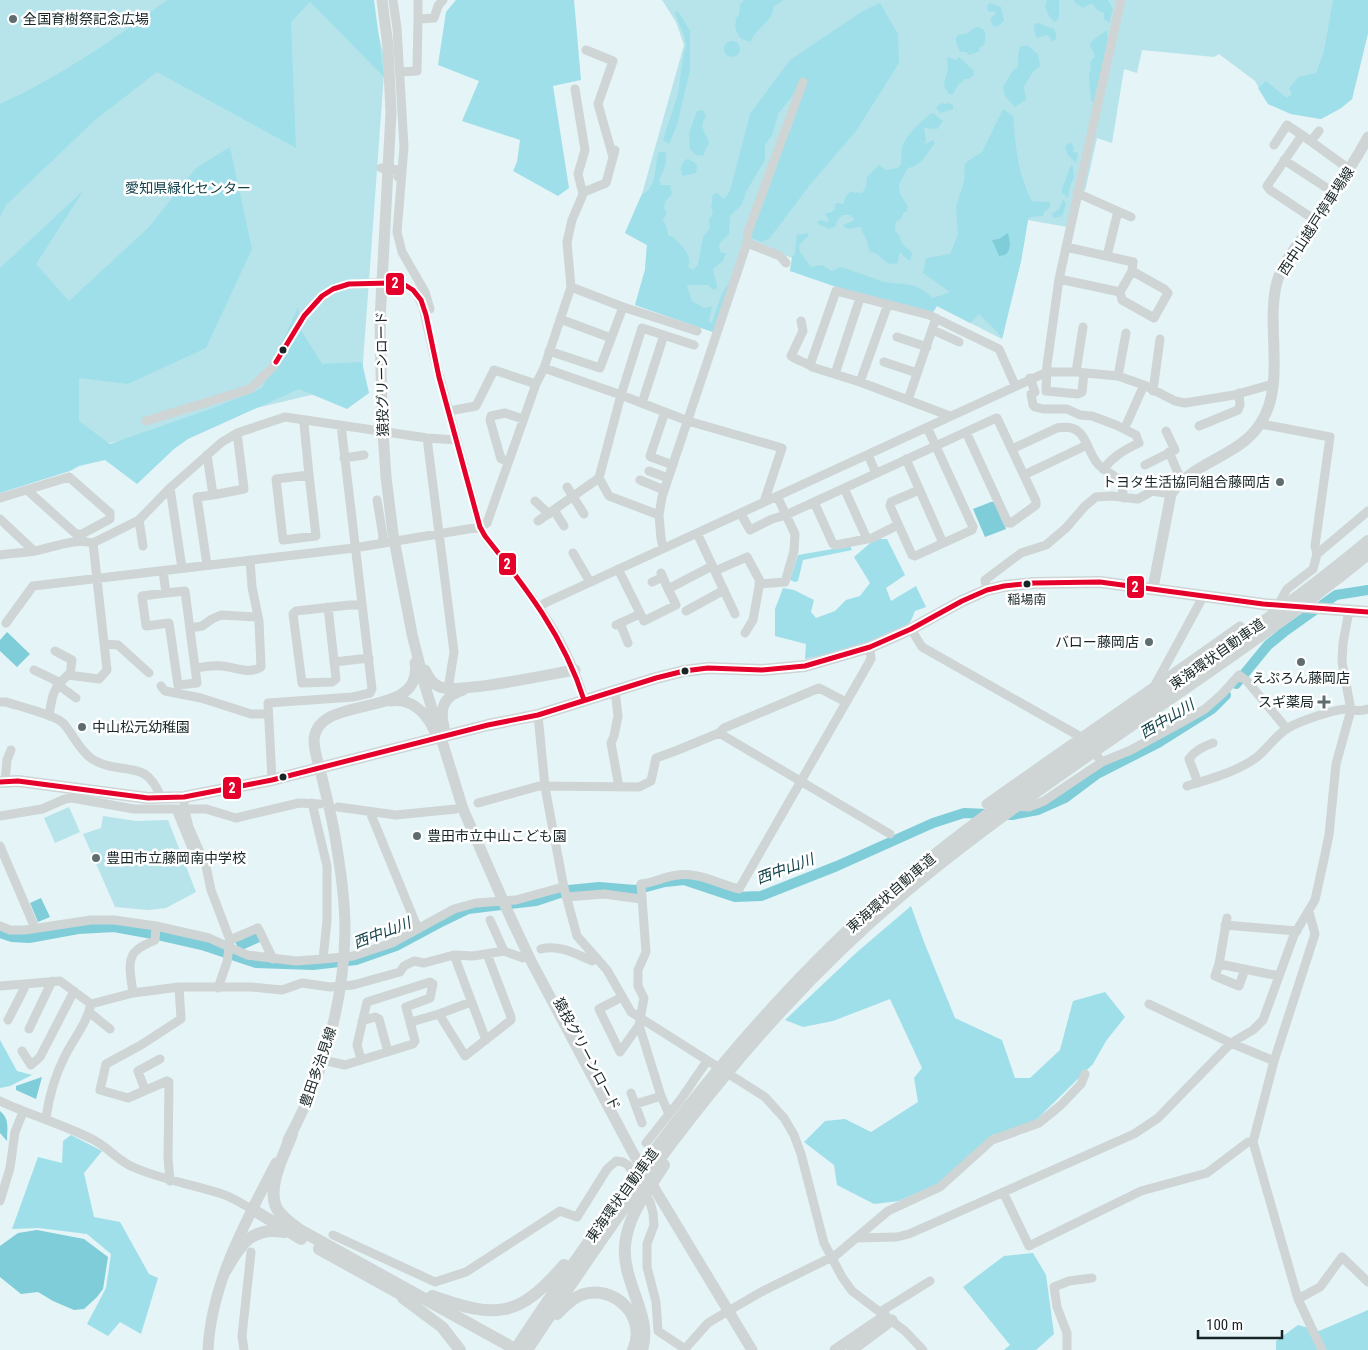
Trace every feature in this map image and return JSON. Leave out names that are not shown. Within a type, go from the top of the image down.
[{"type":"highway","name":"東海環状自動車道","points":[[638,1187],[696,1096],[777,1009],[861,925],[1041,788],[1260,636],[1341,569],[1368,541]]},
{"type":"highway","name":"東海環状自動車道","points":[[1341,569],[1368,554]]},
{"type":"highway","points":[[3,782],[18,781],[148,798],[161,798],[186,803],[319,767],[488,725],[538,715],[615,690],[684,671],[708,668],[762,670],[805,666],[870,647],[911,629],[962,601],[987,590],[1004,586],[1034,583],[1100,582],[1276,605],[1368,612]]},
{"type":"highway","name":"東海環状自動車道","points":[[523,1349],[638,1187],[777,1009]]},
{"type":"highway","points":[[292,1134],[275,1180],[273,1192],[275,1204],[280,1213],[298,1233]]},
{"type":"highway","points":[[395,1286],[475,1310],[500,1311],[522,1304],[551,1280],[587,1237],[638,1187]]},
{"type":"highway","points":[[638,1187],[624,1248],[627,1273],[644,1326],[645,1339],[642,1350]]},
{"type":"highway","points":[[252,1209],[268,1213],[298,1233],[395,1286],[503,1350]]},
{"type":"highway","points":[[226,1270],[241,1247],[252,1236],[259,1233],[278,1231],[298,1233]]},
{"type":"highway","points":[[395,1286],[523,1349],[565,1306],[579,1296],[594,1293],[611,1295],[624,1304],[633,1316],[636,1331],[633,1350]]},
{"type":"highway","points":[[395,1286],[436,1322],[460,1350]]},
{"type":"main road","name":"猿投グリーンロード","points":[[382,0],[388,46],[391,113],[380,320],[382,417],[391,515],[406,606],[423,678],[443,743],[466,805],[512,911],[637,1147],[760,1350]]},
{"type":"main road","name":"西中山越戸停車場線","points":[[1153,588],[1171,494],[1181,480],[1251,437],[1261,424],[1269,408],[1273,384],[1274,303],[1277,281],[1290,256],[1349,169],[1368,137]]},
{"type":"main road","points":[[376,703],[394,698],[405,692],[412,685],[416,676],[402,585]]},
{"type":"main road","points":[[406,606],[422,660],[431,680],[440,687],[470,688],[575,670]]},
{"type":"main road","points":[[440,731],[443,704],[450,696],[470,688]]},
{"type":"main road","points":[[376,703],[394,700],[413,705],[424,712],[440,731]]},
{"type":"main road","name":"豊田多治見線","points":[[208,1350],[218,1292],[226,1270],[252,1209],[309,1098],[334,1026],[340,988],[345,930],[343,885],[335,834],[314,738],[322,724],[336,715],[376,703]]},
{"type":"main road","name":"猿投グリーンロード","points":[[512,911],[564,1026],[632,1153],[752,1350]]},
{"type":"main road","points":[[835,1350],[886,1316]]},
{"type":"main road","points":[[852,1350],[886,1316]]},
{"type":"street","points":[[393,0],[397,28],[404,147],[397,232],[402,252],[425,292],[430,307],[450,392],[445,396]]},
{"type":"street","points":[[400,72],[417,71],[418,0]]},
{"type":"street","points":[[418,19],[434,18],[438,6],[443,0]]},
{"type":"street","points":[[1083,327],[1080,372],[1082,392],[1078,394],[1046,391],[1047,365],[1059,279],[1120,0]]},
{"type":"street","points":[[6,623],[33,586],[354,548],[480,527],[488,520],[523,419],[544,368],[570,287],[567,242],[572,220],[584,192],[606,183],[614,153],[598,104],[613,61],[586,50]]},
{"type":"street","points":[[663,548],[659,515],[664,490],[747,244],[748,232],[802,82]]},
{"type":"street","points":[[575,89],[585,150],[578,174],[583,194]]},
{"type":"street","points":[[1274,145],[1287,125],[1349,169]]},
{"type":"street","points":[[1311,141],[1319,130]]},
{"type":"street","points":[[1302,135],[1267,186],[1270,190],[1315,220]]},
{"type":"street","points":[[1284,160],[1333,192]]},
{"type":"street","points":[[381,168],[399,170],[398,182],[401,182]]},
{"type":"street","points":[[1077,193],[1131,217]]},
{"type":"street","points":[[1107,256],[1118,211]]},
{"type":"street","points":[[747,244],[780,256],[786,263]]},
{"type":"street","points":[[1066,247],[1133,262],[1132,271],[1120,292],[1122,300],[1154,318],[1168,293],[1132,271]]},
{"type":"street","points":[[1059,279],[1120,292]]},
{"type":"street","points":[[146,421],[250,389],[273,367],[303,316],[330,291],[343,285],[388,282],[402,284],[412,289],[421,301],[480,527],[539,608],[568,654],[584,700]]},
{"type":"street","points":[[570,287],[623,307],[697,330]]},
{"type":"street","points":[[810,365],[836,291],[936,318],[999,349],[1015,385]]},
{"type":"street","points":[[835,374],[860,298]]},
{"type":"street","points":[[860,382],[888,304]]},
{"type":"street","points":[[549,351],[600,368],[623,307]]},
{"type":"street","points":[[908,400],[936,318]]},
{"type":"street","points":[[560,319],[611,338]]},
{"type":"street","points":[[801,321],[803,331],[791,356],[810,365],[950,416]]},
{"type":"street","points":[[538,521],[599,478],[621,395],[642,328],[694,345]]},
{"type":"street","points":[[933,330],[959,342]]},
{"type":"street","points":[[1118,376],[1126,333]]},
{"type":"street","points":[[642,403],[664,335]]},
{"type":"street","points":[[897,337],[927,347]]},
{"type":"street","points":[[1153,391],[1160,338]]},
{"type":"street","points":[[884,362],[917,373]]},
{"type":"street","points":[[544,368],[688,421],[782,448],[764,502]]},
{"type":"street","points":[[449,412],[476,406],[494,370],[536,384]]},
{"type":"street","points":[[539,608],[545,603],[663,548],[741,514],[1030,378],[1047,372],[1080,372],[1118,376],[1144,385],[1175,401],[1185,403],[1239,393],[1273,384]]},
{"type":"street","points":[[1030,378],[1035,392],[1031,398],[1035,407],[1067,409],[1080,415],[1092,416],[1116,425],[1136,435],[1139,443],[1113,457],[1103,469]]},
{"type":"street","points":[[1128,423],[1144,385]]},
{"type":"street","points":[[1199,426],[1238,410],[1240,405],[1239,393]]},
{"type":"street","points":[[665,412],[650,456],[673,465]]},
{"type":"street","points":[[508,461],[500,459],[490,420],[491,416],[505,413],[523,419]]},
{"type":"street","points":[[0,554],[34,551],[70,542],[85,541],[93,543],[139,520],[170,488],[222,442],[237,433],[285,417],[427,438],[457,440]]},
{"type":"street","points":[[741,514],[750,530],[772,519],[786,515],[936,445],[997,418],[1036,505],[1008,523],[966,432]]},
{"type":"street","points":[[305,420],[309,476],[319,552]]},
{"type":"street","points":[[1261,424],[1330,437],[1315,546],[1317,554],[1313,569],[1287,589],[1276,605],[1273,626],[1251,641],[1240,626],[986,804],[1029,807],[1044,801],[1102,762],[1131,750],[1205,709],[1239,675],[1247,681],[1287,729]]},
{"type":"street","points":[[272,780],[268,703],[354,697],[370,693],[372,689],[341,425]]},
{"type":"street","points":[[919,490],[891,502],[890,506],[912,555],[915,556],[972,530],[973,527],[927,427]]},
{"type":"street","points":[[1012,449],[1058,428],[1065,427],[1079,432],[1085,438],[1097,464],[1119,480],[1124,498]]},
{"type":"street","points":[[1145,465],[1175,450],[1166,431]]},
{"type":"street","points":[[207,565],[197,497],[244,489],[237,433]]},
{"type":"street","points":[[427,438],[454,652],[449,683]]},
{"type":"street","points":[[1024,475],[1087,445]]},
{"type":"street","points":[[1169,452],[1181,480]]},
{"type":"street","points":[[207,455],[213,495]]},
{"type":"street","points":[[344,458],[364,455]]},
{"type":"street","points":[[868,455],[876,473]]},
{"type":"street","points":[[906,459],[943,543]]},
{"type":"street","points":[[650,471],[668,478]]},
{"type":"street","points":[[309,476],[276,479],[275,483],[283,540],[316,536]]},
{"type":"street","points":[[0,498],[69,477],[110,513],[110,519],[82,534],[76,534],[27,490]]},
{"type":"street","points":[[599,478],[609,496],[659,515]]},
{"type":"street","points":[[640,480],[664,490]]},
{"type":"street","points":[[567,487],[584,514]]},
{"type":"street","points":[[170,488],[182,568]]},
{"type":"street","points":[[844,488],[867,539]]},
{"type":"street","points":[[987,590],[985,580],[1021,553],[1046,545],[1066,528],[1085,506],[1096,497],[1138,499],[1152,491],[1171,494]]},
{"type":"street","points":[[759,584],[785,582],[794,551],[795,534],[777,496]]},
{"type":"street","points":[[377,500],[384,536],[382,543]]},
{"type":"street","points":[[535,501],[551,512],[564,526]]},
{"type":"street","points":[[814,502],[833,544],[836,545],[872,538],[898,526]]},
{"type":"street","points":[[1317,554],[1368,511]]},
{"type":"street","points":[[0,519],[34,551]]},
{"type":"street","points":[[139,520],[143,546]]},
{"type":"street","points":[[697,533],[735,614]]},
{"type":"street","points":[[49,716],[52,697],[58,683],[70,675],[99,679],[107,670],[93,543]]},
{"type":"street","points":[[573,552],[590,582]]},
{"type":"street","points":[[668,589],[713,569],[747,557],[760,580],[753,620],[745,633]]},
{"type":"street","points":[[195,668],[224,666],[240,671],[261,668],[258,617],[252,587],[250,560]]},
{"type":"street","points":[[618,569],[644,621],[676,605],[662,575],[652,582]]},
{"type":"street","points":[[163,571],[166,593]]},
{"type":"street","points":[[686,612],[724,590]]},
{"type":"street","points":[[185,591],[190,628],[197,683],[178,685],[170,623],[146,626],[142,596],[185,591]]},
{"type":"street","points":[[1152,689],[1204,595]]},
{"type":"street","points":[[328,607],[336,679],[332,682],[302,682],[293,614],[296,611],[328,607],[362,605]]},
{"type":"street","points":[[856,1238],[897,1237],[909,1234],[1129,1136],[1158,1118],[1231,1043],[1253,1030],[1263,1020],[1297,931],[1315,900],[1329,835],[1336,764],[1350,710],[1342,662],[1344,611]]},
{"type":"street","points":[[628,643],[618,624],[640,614]]},
{"type":"street","points":[[190,628],[202,626],[212,619],[221,616],[258,617]]},
{"type":"street","points":[[911,629],[922,648],[1081,737],[1102,762]]},
{"type":"street","points":[[104,644],[118,645],[149,673]]},
{"type":"street","points":[[622,997],[599,1009],[620,1052],[639,1021],[644,998],[638,986],[638,970],[646,952],[641,886],[667,877],[686,874],[739,889],[871,659],[870,647]]},
{"type":"street","points":[[54,651],[72,660],[70,675]]},
{"type":"street","points":[[334,662],[369,658]]},
{"type":"street","points":[[34,670],[58,683],[76,698]]},
{"type":"street","points":[[161,686],[166,691],[201,698],[251,714],[268,714]]},
{"type":"street","points":[[338,807],[396,814],[466,805],[524,789],[545,787],[639,787],[651,781],[656,758],[819,688],[846,702]]},
{"type":"street","points":[[615,690],[618,716],[611,743],[619,787]]},
{"type":"street","points":[[0,702],[6,702],[62,722],[90,758],[111,767],[145,773],[157,788],[161,798]]},
{"type":"street","points":[[1187,786],[1232,770],[1257,756],[1287,729],[1314,718],[1347,709],[1359,712],[1368,709]]},
{"type":"street","points":[[538,715],[545,787],[565,892],[577,936],[607,970],[631,1012],[639,1021],[765,1097],[789,1126],[801,1154],[819,1228],[831,1258],[852,1291],[912,1337],[923,1350]]},
{"type":"street","points":[[718,733],[890,834]]},
{"type":"street","points":[[1198,783],[1189,759],[1190,756],[1199,749],[1213,743]]},
{"type":"street","points":[[3,782],[11,750]]},
{"type":"street","points":[[0,816],[42,809],[72,798],[134,809],[177,809],[200,866],[206,866]]},
{"type":"street","points":[[218,988],[227,962],[229,946],[211,890],[206,866],[189,828],[184,808],[186,803],[236,818],[299,803],[316,803],[327,866],[328,921],[322,960]]},
{"type":"street","points":[[370,812],[418,929]]},
{"type":"street","points":[[0,846],[35,928]]},
{"type":"street","points":[[0,926],[10,930],[25,930],[90,920],[114,920],[209,938],[247,954],[273,959],[296,961],[322,960],[353,956],[392,943],[454,909],[476,903],[516,900],[565,892],[641,898]]},
{"type":"street","points":[[1309,912],[1315,934],[1274,1061],[1253,1142],[1298,1299],[1322,1350]]},
{"type":"street","points":[[490,920],[504,952]]},
{"type":"street","points":[[1245,969],[1240,986],[1215,976],[1219,964],[1226,922],[1297,931]]},
{"type":"street","points":[[133,993],[130,965],[132,956],[136,950],[155,939],[156,927]]},
{"type":"street","points":[[229,946],[258,928],[273,959]]},
{"type":"street","points":[[541,949],[570,951],[592,961],[597,958]]},
{"type":"street","points":[[46,1118],[50,1096],[65,1056],[77,1037],[90,1008],[133,993],[179,988],[252,987],[282,990],[302,983],[330,987],[353,985],[400,972],[404,966],[414,962],[424,964],[454,955],[473,956],[504,952],[523,958]]},
{"type":"street","points":[[439,1014],[467,1058],[511,1020],[487,954]]},
{"type":"street","points":[[454,955],[486,1040]]},
{"type":"street","points":[[1219,964],[1279,976]]},
{"type":"street","points":[[29,1029],[52,981]]},
{"type":"street","points":[[0,986],[60,981],[74,991],[110,1029]]},
{"type":"street","points":[[323,1060],[342,1065],[361,1060],[414,1044],[411,1022],[406,1007],[430,998],[434,985],[430,982],[367,1002],[357,1045],[361,1060]]},
{"type":"street","points":[[8,1020],[26,985]]},
{"type":"street","points":[[170,1181],[168,1158],[169,1082],[166,1081],[128,1098],[100,1090],[106,1064],[141,1045],[181,1019],[179,988]]},
{"type":"street","points":[[22,1050],[31,1065],[40,1057],[74,991]]},
{"type":"street","points":[[411,1022],[471,1002]]},
{"type":"street","points":[[1149,1004],[1274,1061]]},
{"type":"street","points":[[362,1021],[376,1017],[379,1019],[388,1052]]},
{"type":"street","points":[[639,1021],[661,1096],[669,1114]]},
{"type":"street","points":[[146,1090],[138,1071],[160,1059]]},
{"type":"street","points":[[646,1143],[707,1061]]},
{"type":"street","points":[[333,1235],[435,1282],[466,1272],[560,1211],[577,1217],[607,1169],[616,1161],[623,1162],[628,1165],[650,1202],[653,1213],[654,1225],[647,1244],[647,1267],[656,1302],[658,1331],[684,1349],[708,1323],[742,1303],[831,1258],[888,1211],[940,1187],[992,1140],[1039,1123],[1061,1105],[1081,1084],[1085,1074]]},
{"type":"street","points":[[631,1093],[642,1123]]},
{"type":"street","points":[[636,1104],[661,1096]]},
{"type":"street","points":[[0,1101],[23,1112],[46,1118],[95,1140],[133,1167],[170,1181],[221,1194],[252,1209]]},
{"type":"street","points":[[0,1201],[10,1168],[15,1132],[23,1112]]},
{"type":"street","points":[[1003,1192],[1029,1246],[1141,1191],[1207,1173],[1248,1142],[1253,1142]]},
{"type":"street","points":[[244,1350],[242,1336],[243,1317],[251,1252]]},
{"type":"street","points":[[1298,1299],[1320,1287],[1342,1257],[1368,1282]]},
{"type":"street","points":[[1067,1350],[1067,1333],[1058,1307],[1054,1287],[1069,1281],[1092,1278]]},
{"type":"street","points":[[886,1316],[930,1280]]},
{"type":"green space","name":"愛知県緑化センター","points":[[0,0],[370,0],[385,60],[361,390],[311,395],[110,443],[30,427],[0,406]]},
{"type":"green space","points":[[167,0],[374,0],[384,77],[310,2],[291,22],[296,148],[157,72],[95,120],[6,205],[0,217],[0,104],[65,70],[107,43]]},
{"type":"green space","points":[[456,0],[574,0],[581,80],[553,86],[569,188],[558,196],[513,171],[517,162],[520,140],[462,121],[479,81],[438,65],[446,12]]},
{"type":"green space","points":[[662,0],[1368,0],[1368,33],[1352,99],[1341,108],[1321,119],[1291,114],[1268,104],[1255,81],[1219,54],[1214,57],[1142,50],[1137,73],[1124,69],[1112,143],[1097,138],[1085,191],[1076,188],[1067,227],[1028,220],[1021,261],[1002,339],[937,306],[790,271],[792,258],[746,239],[713,332],[635,305],[645,270],[647,245],[625,233],[642,194],[684,45],[676,22]]},
{"type":"green space","points":[[744,0],[784,0],[774,6],[767,22],[756,32],[750,42],[740,38],[735,28],[740,5]]},
{"type":"green space","points":[[1047,0],[1059,0],[1059,18],[1055,22],[1050,18],[1045,7]]},
{"type":"green space","points":[[1074,0],[1108,0],[1113,9],[1109,23],[1104,19],[1104,13],[1097,10],[1093,4],[1083,8],[1075,3]]},
{"type":"green space","points":[[1333,0],[1368,0],[1368,33],[1352,99],[1341,108],[1321,119],[1291,114],[1268,104],[1258,88],[1266,81],[1287,98],[1292,94],[1289,88],[1299,77],[1316,73],[1324,51]]},
{"type":"green space","points":[[880,3],[898,34],[899,63],[856,131],[809,186],[770,238],[762,242],[749,237],[803,94],[793,95],[778,114],[772,135],[765,145],[765,160],[746,192],[742,204],[730,216],[729,234],[720,243],[721,253],[726,253],[723,261],[713,269],[717,288],[713,290],[708,285],[687,286],[692,301],[704,308],[712,306],[709,322],[712,323],[722,294],[732,281],[713,332],[635,305],[645,270],[647,245],[625,233],[642,194],[647,191],[653,182],[658,153],[665,151],[666,159],[659,180],[661,185],[670,185],[672,194],[665,202],[664,209],[667,212],[663,220],[668,235],[684,248],[688,255],[688,267],[693,270],[698,265],[703,237],[710,228],[709,220],[713,213],[711,207],[713,194],[717,193],[724,199],[730,191],[750,114],[790,60],[863,11]]},
{"type":"green space","points":[[991,3],[1001,7],[1004,21],[997,27],[993,26],[990,19],[996,14],[994,11],[989,12],[987,9],[988,4]]},
{"type":"green space","points":[[676,11],[680,14],[690,31],[690,70],[677,125],[669,144],[663,140],[678,94],[686,45],[675,14]]},
{"type":"green space","points":[[1038,23],[1054,29],[1056,39],[1052,42],[1048,35],[1037,38],[1034,24]]},
{"type":"green space","points":[[976,27],[980,27],[984,31],[984,45],[979,48],[980,51],[969,55],[966,52],[960,52],[956,38],[958,35],[968,33]]},
{"type":"green space","points":[[1107,30],[1108,41],[1094,103],[1091,101],[1089,75],[1090,62],[1095,56],[1090,46],[1092,41]]},
{"type":"green space","points":[[732,41],[738,43],[740,49],[738,55],[732,57],[726,55],[724,49],[726,43]]},
{"type":"green space","points":[[1027,45],[1038,54],[1040,66],[1033,72],[1024,86],[1026,100],[1015,107],[1005,96],[1003,87],[1013,70],[1018,67],[1020,47]]},
{"type":"green space","points":[[947,57],[956,60],[959,57],[974,71],[974,75],[958,85],[953,94],[949,94],[944,83],[948,70]]},
{"type":"green space","points":[[941,103],[953,105],[953,109],[940,113],[936,108]]},
{"type":"green space","points":[[1003,109],[1013,116],[1020,170],[1032,201],[1050,202],[1050,207],[1044,212],[1043,216],[1030,217],[1028,220],[1021,261],[1002,339],[979,314],[970,323],[937,306],[932,314],[839,288],[790,271],[797,235],[807,233],[809,235],[799,246],[800,252],[811,267],[822,265],[832,271],[840,267],[881,281],[913,286],[921,289],[933,298],[950,292],[923,273],[926,258],[950,254],[958,234],[956,207],[964,181],[965,163],[982,152]],"holes":[[[1010,239],[1010,248],[1001,257],[999,256],[992,240]]]},
{"type":"green space","points":[[703,110],[706,117],[702,126],[709,142],[703,156],[696,155],[690,149],[689,133],[697,111]]},
{"type":"green space","points":[[933,113],[943,121],[937,129],[924,128],[925,144],[933,140],[935,143],[921,162],[908,168],[899,184],[900,194],[908,207],[907,211],[903,213],[902,218],[896,222],[895,231],[902,243],[912,253],[909,261],[901,253],[899,254],[898,263],[889,264],[870,252],[861,227],[849,229],[843,225],[855,220],[850,215],[843,215],[839,218],[835,227],[829,229],[818,224],[817,222],[821,220],[829,221],[825,214],[834,211],[836,203],[843,204],[850,192],[862,193],[866,187],[867,177],[879,165],[886,170],[898,168],[901,164],[903,144],[906,139],[919,124]]},
{"type":"green space","points":[[1071,143],[1074,147],[1073,151],[1075,153],[1078,152],[1076,163],[1068,155],[1065,148],[1067,144]]},
{"type":"green space","points":[[230,147],[252,249],[206,348],[128,384],[79,378],[79,421],[110,444],[213,408],[262,388],[298,307],[301,330],[322,364],[362,362],[369,393],[347,409],[299,389],[188,439],[174,449],[137,484],[105,460],[79,466],[70,471],[0,493],[0,268],[84,190],[36,264],[69,301],[148,228],[196,168]]},
{"type":"green space","points":[[687,159],[694,162],[697,166],[696,173],[683,176],[681,167]]},
{"type":"green space","points":[[1071,165],[1073,166],[1074,178],[1070,186],[1068,198],[1062,193],[1062,189]]},
{"type":"green space","points":[[1063,199],[1066,204],[1063,214],[1060,217],[1053,218],[1052,214],[1059,209]]},
{"type":"green space","points":[[875,539],[887,539],[905,575],[886,588],[891,601],[916,586],[926,607],[915,611],[908,624],[886,636],[844,650],[805,659],[806,644],[775,636],[775,609],[783,588],[794,590],[814,600],[811,612],[816,618],[835,611],[846,600],[860,596],[870,583],[854,557]]},
{"type":"green space","points":[[850,546],[852,550],[803,560],[798,581],[790,580],[798,555]]},
{"type":"green space","points":[[69,807],[80,832],[55,843],[44,818]]},
{"type":"green space","points":[[103,816],[136,821],[168,820],[196,892],[166,908],[148,910],[115,907],[83,834],[101,828]]},
{"type":"green space","points":[[911,906],[955,1018],[1002,1040],[1015,1078],[1030,1078],[1060,1050],[1073,1001],[1105,992],[1125,1017],[1106,1041],[1093,1064],[1032,1124],[992,1135],[946,1180],[899,1201],[874,1204],[837,1185],[834,1165],[804,1142],[825,1121],[845,1119],[871,1132],[918,1102],[914,1078],[922,1068],[890,999],[833,1021],[803,1027],[785,1020],[856,953]]},
{"type":"green space","points":[[0,1040],[17,1071],[32,1075],[10,1086],[0,1088]]},
{"type":"green space","points":[[71,1135],[102,1151],[84,1173],[94,1217],[120,1222],[149,1274],[158,1278],[141,1334],[120,1322],[108,1336],[87,1324],[106,1288],[111,1254],[87,1234],[39,1228],[12,1229],[38,1157],[62,1163],[63,1141]]},
{"type":"green space","points":[[1033,1253],[1046,1275],[1054,1334],[1036,1350],[1004,1350],[1010,1345],[963,1287],[1004,1256]]},
{"type":"green space","points":[[1368,1310],[1368,1350],[1276,1350],[1276,1341],[1298,1325],[1319,1331]]},
{"type":"shaded area","points":[[1008,233],[1010,248],[1006,254],[999,256],[992,240],[999,239]]},
{"type":"shaded area","points":[[994,502],[1006,529],[985,537],[973,509]]},
{"type":"shaded area","points":[[7,632],[30,654],[17,667],[0,651],[0,640]]},
{"type":"shaded area","points":[[41,898],[50,917],[38,922],[30,903]]},
{"type":"shaded area","points":[[257,930],[262,941],[240,951],[234,940]]},
{"type":"shaded area","points":[[42,1077],[36,1099],[16,1090],[16,1086]]},
{"type":"shaded area","points":[[0,1111],[7,1121],[7,1141],[0,1133]]},
{"type":"shaded area","points":[[37,1230],[84,1239],[108,1257],[103,1289],[84,1309],[74,1310],[38,1292],[21,1294],[0,1277],[0,1246],[18,1233]]},
{"type":"waterway","name":"西中山川","points":[[1236,684],[1268,645],[1284,632],[1336,595],[1368,590]]},
{"type":"waterway","name":"西中山川","points":[[0,933],[12,937],[29,938],[78,929],[114,927],[202,945],[256,963],[313,965],[356,960],[396,946],[468,909],[536,901],[569,890],[599,887],[635,890],[665,882],[684,880],[735,897],[761,896],[837,866],[933,823],[964,813],[1012,815],[1038,810],[1065,798],[1097,774],[1158,743],[1212,709],[1226,695]]},
{"type":"transit line","name":"2","points":[[276,362],[304,316],[322,296],[333,289],[349,284],[390,283],[405,285],[413,290],[421,300],[426,315],[439,377],[480,527],[529,594],[555,634],[576,677],[584,700]]},
{"type":"transit line","name":"2","points":[[0,782],[18,781],[148,798],[184,797],[272,780],[488,725],[538,715],[684,671],[708,668],[762,670],[805,666],[870,647],[911,629],[962,601],[987,590],[1004,586],[1034,583],[1100,582],[1263,604],[1368,612]]},
{"type":"place","name":"全国育樹祭記念広場","points":[[13,19]]},
{"type":"place","name":"トヨタ生活協同組合藤岡店","points":[[1280,482]]},
{"type":"place","name":"稲場南","points":[[1027,584]]},
{"type":"place","name":"バロー藤岡店","points":[[1149,642]]},
{"type":"place","name":"えぷろん藤岡店","points":[[1301,662]]},
{"type":"place","name":"スギ薬局","points":[[1324,702]]},
{"type":"place","name":"中山松元幼稚園","points":[[82,727]]},
{"type":"place","name":"豊田市立中山こども園","points":[[417,836]]},
{"type":"place","name":"豊田市立藤岡南中学校","points":[[96,858]]}]
